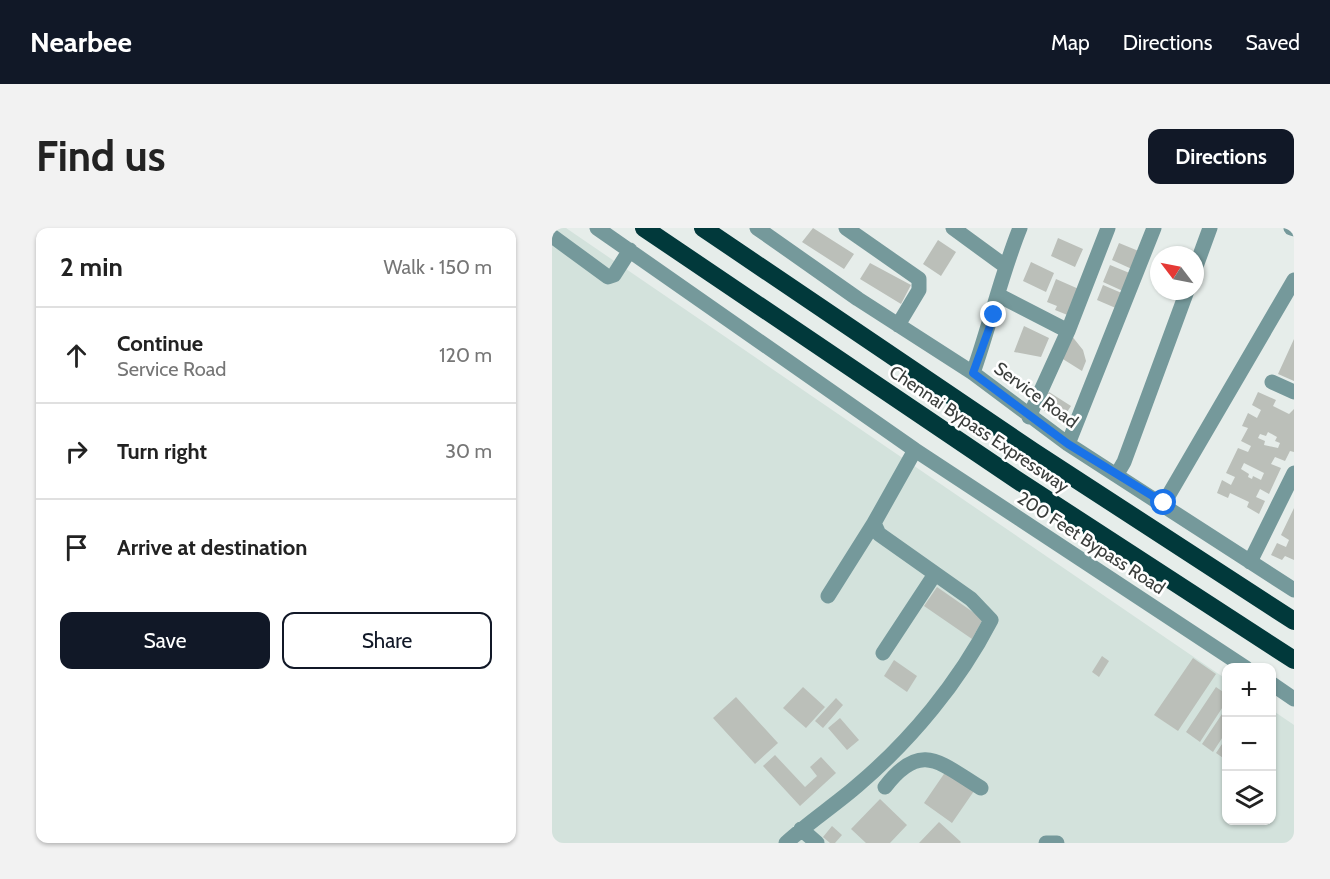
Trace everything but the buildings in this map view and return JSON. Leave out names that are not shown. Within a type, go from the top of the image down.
[{"type":"highway","name":"Chennai Bypass Expressway","points":[[644,228],[1017,480],[1294,660]]},
{"type":"highway","name":"Chennai Bypass Expressway","points":[[703,228],[1034,452],[1294,621]]},
{"type":"street","name":"200 Feet Bypass Road","points":[[597,228],[915,450],[1238,663]]},
{"type":"street","name":"Service Road","points":[[757,228],[897,325],[973,373],[1029,417],[1071,438],[1121,468],[1164,503],[1294,590]]},
{"type":"street","points":[[846,228],[919,279],[919,290],[897,325]]},
{"type":"street","points":[[953,228],[1005,266]]},
{"type":"street","points":[[973,373],[1005,266],[1020,228]]},
{"type":"street","points":[[1029,417],[1068,331],[1107,228]]},
{"type":"street","points":[[1071,438],[1154,228]]},
{"type":"street","points":[[1203,246],[1210,228]]},
{"type":"street","points":[[552,236],[608,277],[614,275],[630,250]]},
{"type":"street","points":[[1164,503],[1294,280]]},
{"type":"street","points":[[998,295],[1068,331]]},
{"type":"street","points":[[1121,468],[1184,300]]},
{"type":"street","points":[[1272,382],[1294,392]]},
{"type":"street","points":[[828,596],[915,450]]},
{"type":"street","points":[[1250,562],[1294,472]]},
{"type":"street","points":[[786,843],[858,785],[904,742],[973,654],[991,620],[970,599],[879,534],[873,523]]},
{"type":"street","points":[[883,653],[935,574]]},
{"type":"street","points":[[1276,687],[1294,699]]},
{"type":"street","points":[[886,758],[899,769]]},
{"type":"street","points":[[885,787],[899,769],[921,760],[936,760],[981,788]]},
{"type":"street","points":[[801,830],[817,843]]},
{"type":"street","points":[[1046,843],[1057,843]]},
{"type":"shaded area","points":[[552,228],[566,228],[1222,676],[1222,825],[1276,825],[1276,713],[1294,725],[1294,843],[552,843]]},
{"type":"route","points":[[994,315],[973,373],[1068,444],[1164,503]]}]
